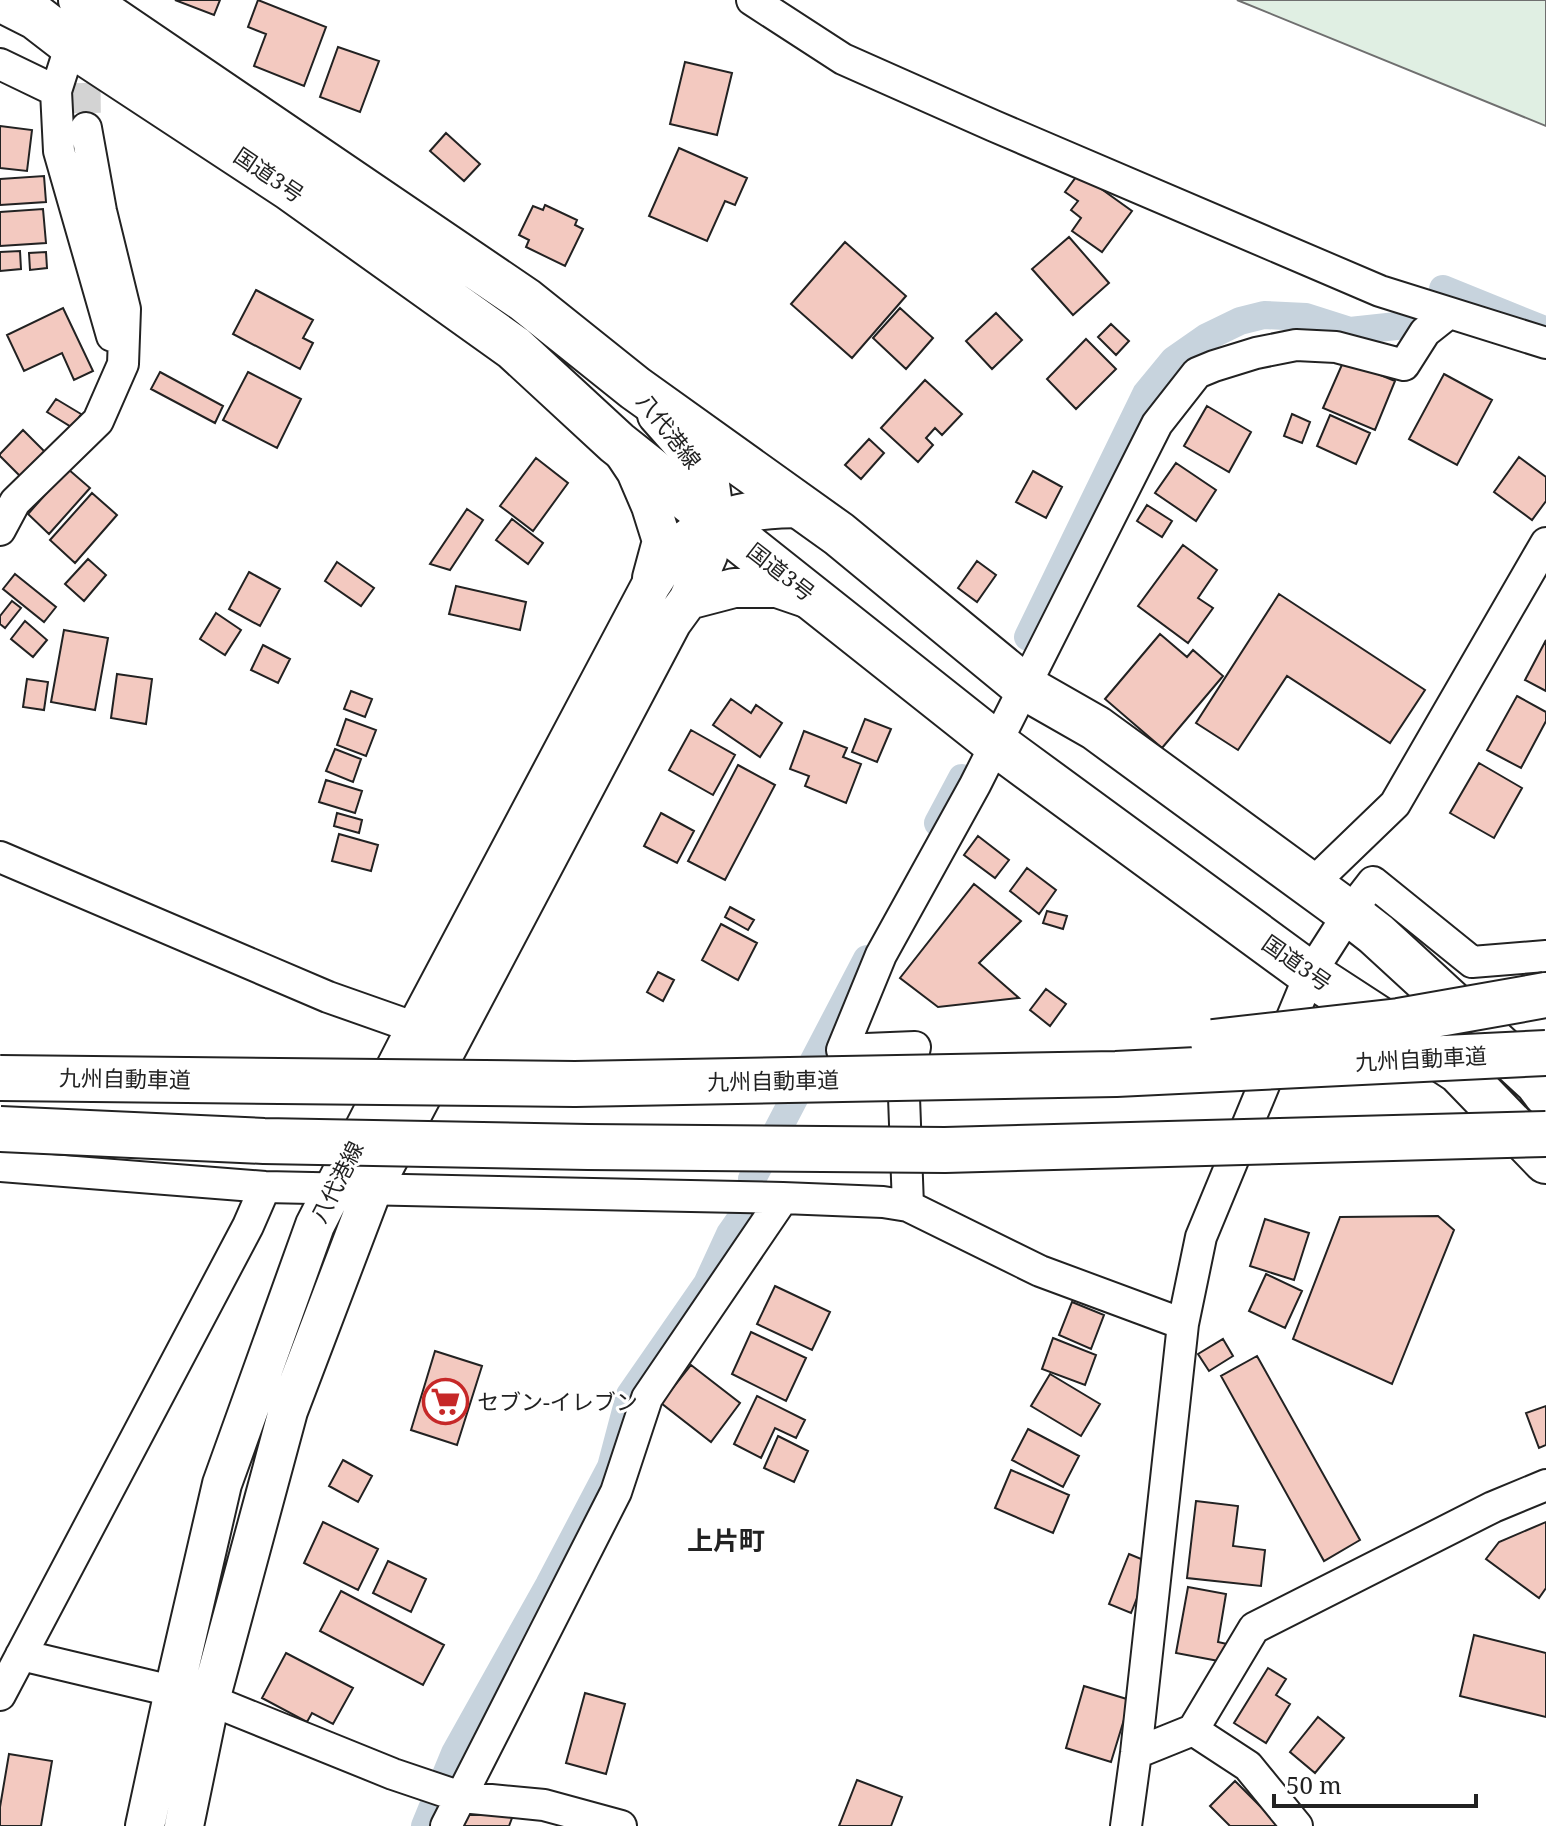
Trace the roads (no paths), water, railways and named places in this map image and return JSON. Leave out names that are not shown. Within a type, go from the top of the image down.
[{"type":"highway","name":"国道3号","points":[[2,0],[36,17],[84,18],[525,300],[635,388],[839,534],[1026,688],[1096,728],[1363,924],[1537,1082],[1546,1094]]},
{"type":"highway","points":[[0,15],[84,18]]},
{"type":"highway","name":"国道3号","points":[[84,18],[290,188],[514,348],[617,443],[995,743],[1310,974],[1459,1071],[1546,1161]]},
{"type":"highway","points":[[905,1079],[1399,1021],[1546,995]]},
{"type":"highway","name":"九州自動車道","points":[[0,1078],[560,1084],[905,1079],[1116,1074],[1546,1053]]},
{"type":"highway","points":[[0,1129],[279,1141],[945,1150],[1546,1134]]},
{"type":"highway","points":[[945,1150],[1079,1161],[1546,1161]]},
{"type":"main road","name":"八代港線","points":[[145,1826],[288,1411],[372,1190],[672,622],[688,600],[708,555],[715,521],[710,484],[687,449],[635,388]]},
{"type":"main road","name":"八代港線","points":[[617,443],[636,471],[662,541],[651,585]]},
{"type":"main road","name":"八代港線","points":[[184,1826],[192,1696],[222,1484],[315,1225],[651,585],[672,554],[699,530],[715,521],[742,512],[805,508]]},
{"type":"main road","points":[[688,600],[734,588],[777,588],[819,602]]},
{"type":"street","points":[[752,0],[857,66],[1380,291],[1546,343]]},
{"type":"street","points":[[84,18],[56,91],[59,151],[108,324],[123,364]]},
{"type":"street","points":[[0,64],[56,91]]},
{"type":"street","points":[[0,530],[15,502],[98,421],[123,364],[125,309],[101,211],[86,128]]},
{"type":"street","points":[[908,1206],[904,1097],[915,1047],[842,1050],[881,955],[1026,688],[1157,424],[1197,373],[1214,366],[1296,345],[1336,347],[1404,365],[1425,332],[1449,313]]},
{"type":"street","points":[[1311,885],[1395,804],[1546,543]]},
{"type":"street","points":[[0,857],[328,997],[416,1028]]},
{"type":"street","points":[[1126,1826],[1183,1324],[1201,1237],[1310,974],[1363,924],[1373,882],[1472,962],[1546,956]]},
{"type":"street","points":[[1363,924],[1546,1074]]},
{"type":"street","points":[[0,1166],[265,1187],[883,1202],[908,1206],[1040,1271],[1183,1324]]},
{"type":"street","points":[[0,1695],[248,1226],[265,1187]]},
{"type":"street","points":[[446,1826],[616,1492],[647,1398],[783,1198]]},
{"type":"street","points":[[1136,1753],[1193,1730],[1254,1628],[1493,1507],[1546,1485]]},
{"type":"street","points":[[21,1655],[192,1696],[461,1797],[544,1805],[621,1826]]},
{"type":"street","points":[[1193,1730],[1248,1766],[1297,1826]]},
{"type":"waterway","points":[[1443,289],[1542,329]]},
{"type":"waterway","points":[[1028,637],[1146,394],[1174,360],[1207,337],[1240,321],[1264,315],[1306,317],[1350,331],[1415,324]]},
{"type":"waterway","points":[[938,823],[962,778]]},
{"type":"waterway","points":[[752,1179],[867,959]]},
{"type":"waterway","points":[[425,1826],[455,1753],[611,1467],[630,1395],[707,1284],[730,1234],[744,1214]]},
{"type":"tunnel","points":[[85,38],[86,128]]},
{"type":"place","name":"セブン-イレブン","points":[[446,1402]]},
{"type":"district","name":"上片町","points":[[726,1541]]}]
